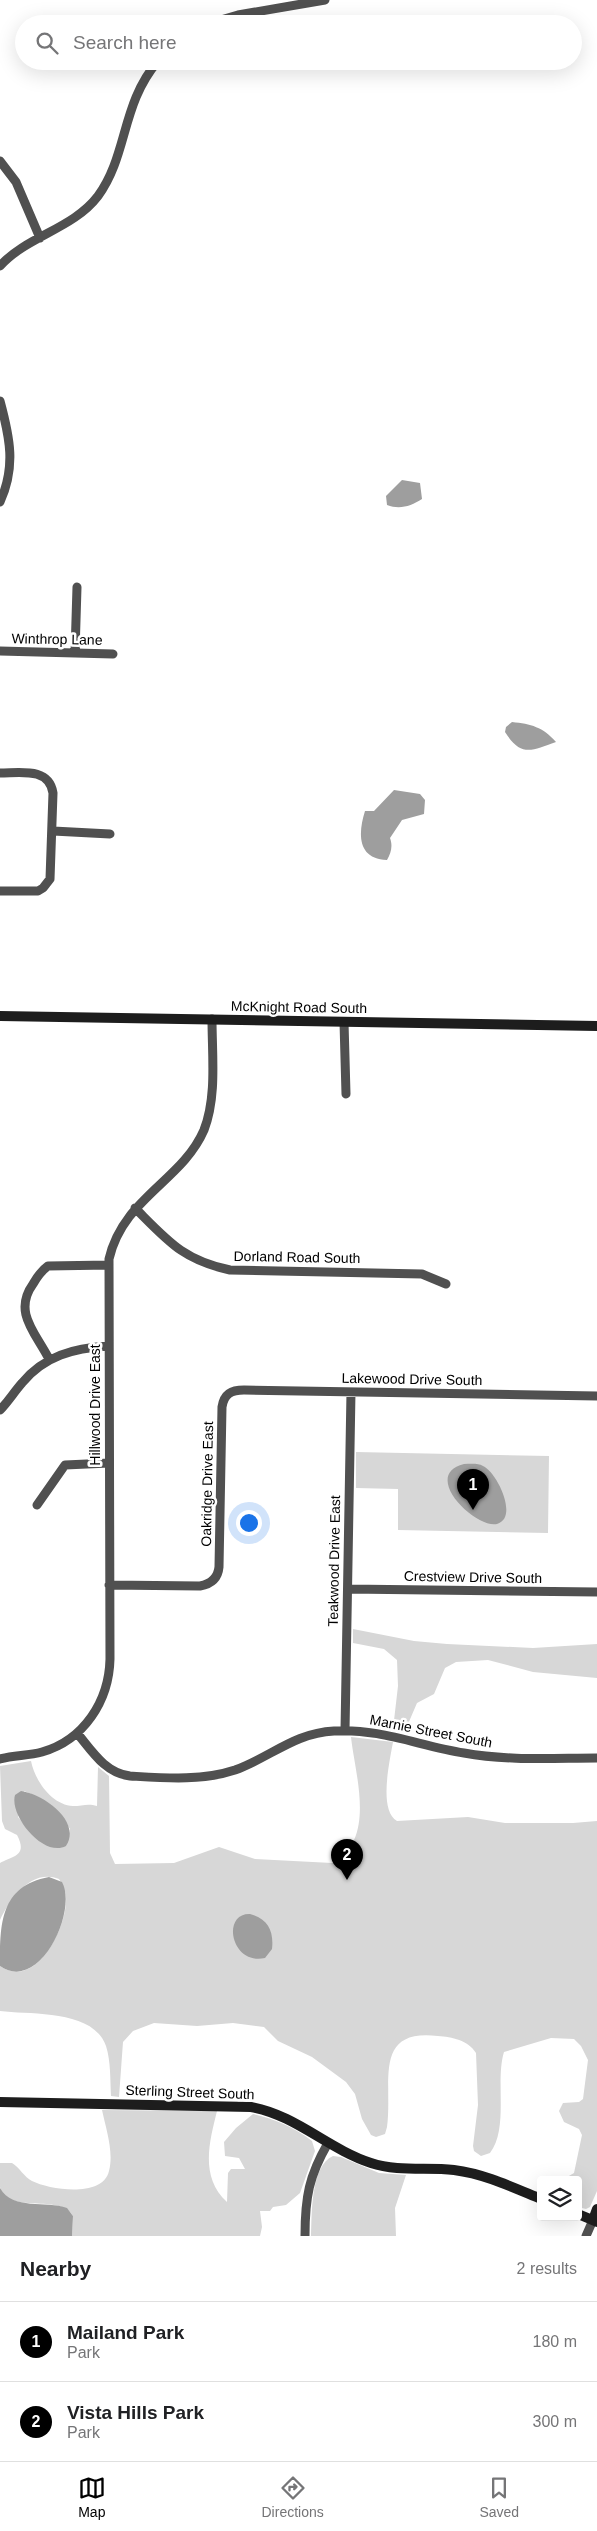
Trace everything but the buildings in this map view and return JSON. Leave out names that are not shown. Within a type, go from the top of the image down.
[{"type":"street","points":[[238,15],[325,0]]},
{"type":"street","points":[[0,266],[8,257],[76,217],[89,207],[99,194],[115,161],[134,100],[152,70]]},
{"type":"street","points":[[0,161],[16,182],[40,238]]},
{"type":"street","points":[[0,401],[9,434],[12,455],[8,482],[0,502]]},
{"type":"street","points":[[75,653],[76,587]]},
{"type":"street","name":"Winthrop Lane","points":[[0,651],[113,654]]},
{"type":"street","points":[[0,773],[35,773],[49,782],[53,794],[51,873],[47,884],[33,892],[0,891]]},
{"type":"street","points":[[53,831],[110,834]]},
{"type":"street","name":"McKnight Road South","points":[[0,1016],[597,1026]]},
{"type":"street","name":"Hillwood Drive East","points":[[0,1759],[48,1750],[77,1732],[95,1712],[107,1682],[110,1659],[108,1265],[119,1232],[135,1208],[188,1155],[204,1130],[211,1102],[212,1020]]},
{"type":"street","points":[[344,1022],[346,1094]]},
{"type":"street","name":"Dorland Road South","points":[[135,1208],[179,1250],[191,1258],[217,1267],[230,1270],[422,1274],[446,1284]]},
{"type":"street","points":[[49,1359],[23,1310],[25,1295],[41,1271],[48,1266],[108,1265]]},
{"type":"street","points":[[0,1410],[28,1376],[49,1359],[70,1351],[108,1346]]},
{"type":"street","name":"Lakewood Drive South","points":[[227,1394],[241,1390],[597,1396]]},
{"type":"street","name":"Teakwood Drive East","points":[[345,1730],[351,1392]]},
{"type":"street","name":"Oakridge Drive East","points":[[109,1584],[200,1586],[211,1582],[217,1575],[222,1409],[227,1394]]},
{"type":"street","points":[[37,1506],[65,1465],[109,1463]]},
{"type":"street","name":"Crestview Drive South","points":[[348,1588],[597,1592]]},
{"type":"street","name":"Marnie Street South","points":[[77,1732],[104,1764],[118,1774],[209,1776],[236,1769],[302,1737],[323,1732],[345,1730],[392,1735],[449,1750],[485,1756],[597,1758]]},
{"type":"street","name":"Sterling Street South","points":[[0,2102],[245,2106],[285,2117],[357,2158],[377,2165],[470,2173],[537,2197]]},
{"type":"street","points":[[305,2236],[308,2188],[316,2165],[328,2142]]},
{"type":"street","points":[[586,2236],[595,2221],[597,2209]]},
{"type":"street","points":[[582,2216],[595,2221]]},
{"type":"shaded area","points":[[402,480],[420,483],[422,499],[405,507],[387,505],[386,496]]},
{"type":"shaded area","points":[[512,722],[536,727],[556,742],[540,748],[522,749],[505,732],[506,727]]},
{"type":"shaded area","points":[[394,790],[420,794],[425,800],[424,814],[402,820],[390,838],[391,849],[387,860],[377,859],[365,850],[362,843],[361,828],[363,819],[365,811],[374,811]]},
{"type":"shaded area","points":[[356,1452],[549,1456],[548,1533],[398,1530],[398,1489],[356,1488]]},
{"type":"shaded area","points":[[464,1464],[483,1466],[489,1470],[499,1485],[504,1495],[506,1513],[503,1520],[497,1524],[488,1523],[477,1518],[456,1500],[450,1489],[448,1479],[452,1470]]},
{"type":"shaded area","points":[[353,1629],[414,1641],[447,1644],[533,1648],[597,1644],[597,1678],[533,1672],[488,1660],[456,1662],[445,1668],[434,1694],[417,1703],[405,1731],[393,1729],[398,1686],[397,1660],[384,1649],[353,1643]]},
{"type":"shaded area","points":[[351,1737],[393,1742],[388,1772],[387,1796],[391,1815],[397,1821],[468,1817],[505,1823],[597,1821],[597,2191],[590,2207],[582,2208],[582,2176],[569,2176],[574,2173],[582,2135],[579,2129],[564,2122],[559,2111],[563,2103],[579,2102],[583,2099],[588,2060],[581,2046],[574,2039],[551,2038],[504,2052],[499,2131],[496,2143],[490,2153],[481,2156],[474,2151],[473,2146],[478,2105],[476,2053],[469,2045],[454,2038],[417,2036],[403,2041],[394,2050],[388,2077],[387,2127],[385,2134],[376,2137],[371,2135],[362,2119],[355,2094],[346,2082],[312,2057],[278,2041],[264,2027],[233,2023],[197,2026],[154,2023],[133,2031],[123,2042],[119,2097],[111,2096],[110,2065],[106,2046],[99,2034],[88,2025],[60,2016],[0,2011],[0,1966],[13,1971],[26,1970],[37,1963],[47,1952],[62,1924],[66,1897],[65,1890],[59,1879],[39,1878],[31,1882],[16,1895],[0,1920],[0,1863],[14,1857],[21,1847],[17,1835],[5,1829],[2,1821],[0,1766],[31,1761],[36,1776],[46,1791],[65,1805],[73,1806],[97,1806],[98,1767],[109,1776],[110,1853],[115,1864],[174,1863],[219,1847],[255,1859],[332,1863],[346,1853],[355,1839],[359,1823],[359,1788]],"holes":[[[24,1791],[45,1801],[61,1816],[70,1829],[66,1846],[44,1843],[33,1835],[18,1817]]]},
{"type":"shaded area","points":[[21,1791],[40,1797],[58,1810],[65,1818],[69,1827],[70,1837],[66,1846],[57,1848],[48,1846],[30,1833],[17,1814],[15,1795]]},
{"type":"shaded area","points":[[49,1877],[62,1882],[66,1895],[65,1911],[52,1945],[41,1959],[29,1969],[15,1972],[0,1966],[3,1922],[6,1909],[12,1898],[21,1889],[33,1882]]},
{"type":"shaded area","points":[[250,1914],[261,1919],[271,1931],[272,1949],[265,1958],[253,1958],[244,1954],[234,1939],[233,1930],[235,1922],[241,1916]]},
{"type":"shaded area","points":[[102,2110],[217,2111],[211,2135],[210,2171],[218,2192],[227,2202],[228,2173],[231,2169],[245,2169],[239,2158],[225,2156],[224,2142],[236,2128],[253,2114],[276,2121],[298,2132],[312,2141],[315,2151],[300,2193],[286,2205],[273,2207],[270,2211],[260,2211],[262,2227],[260,2236],[72,2236],[73,2216],[67,2209],[47,2204],[12,2200],[4,2195],[0,2187],[0,2163],[12,2163],[32,2181],[63,2189],[87,2188],[105,2180],[109,2171],[111,2156]]},
{"type":"shaded area","points":[[333,2156],[341,2157],[379,2173],[406,2175],[395,2208],[396,2236],[311,2236],[312,2205],[316,2180],[325,2161]]},
{"type":"shaded area","points":[[0,2188],[13,2200],[67,2208],[73,2216],[72,2236],[0,2236]]},
{"type":"place","name":"Mailand Park","points":[[473,1510]]},
{"type":"place","name":"Vista Hills Park","points":[[347,1880]]}]
